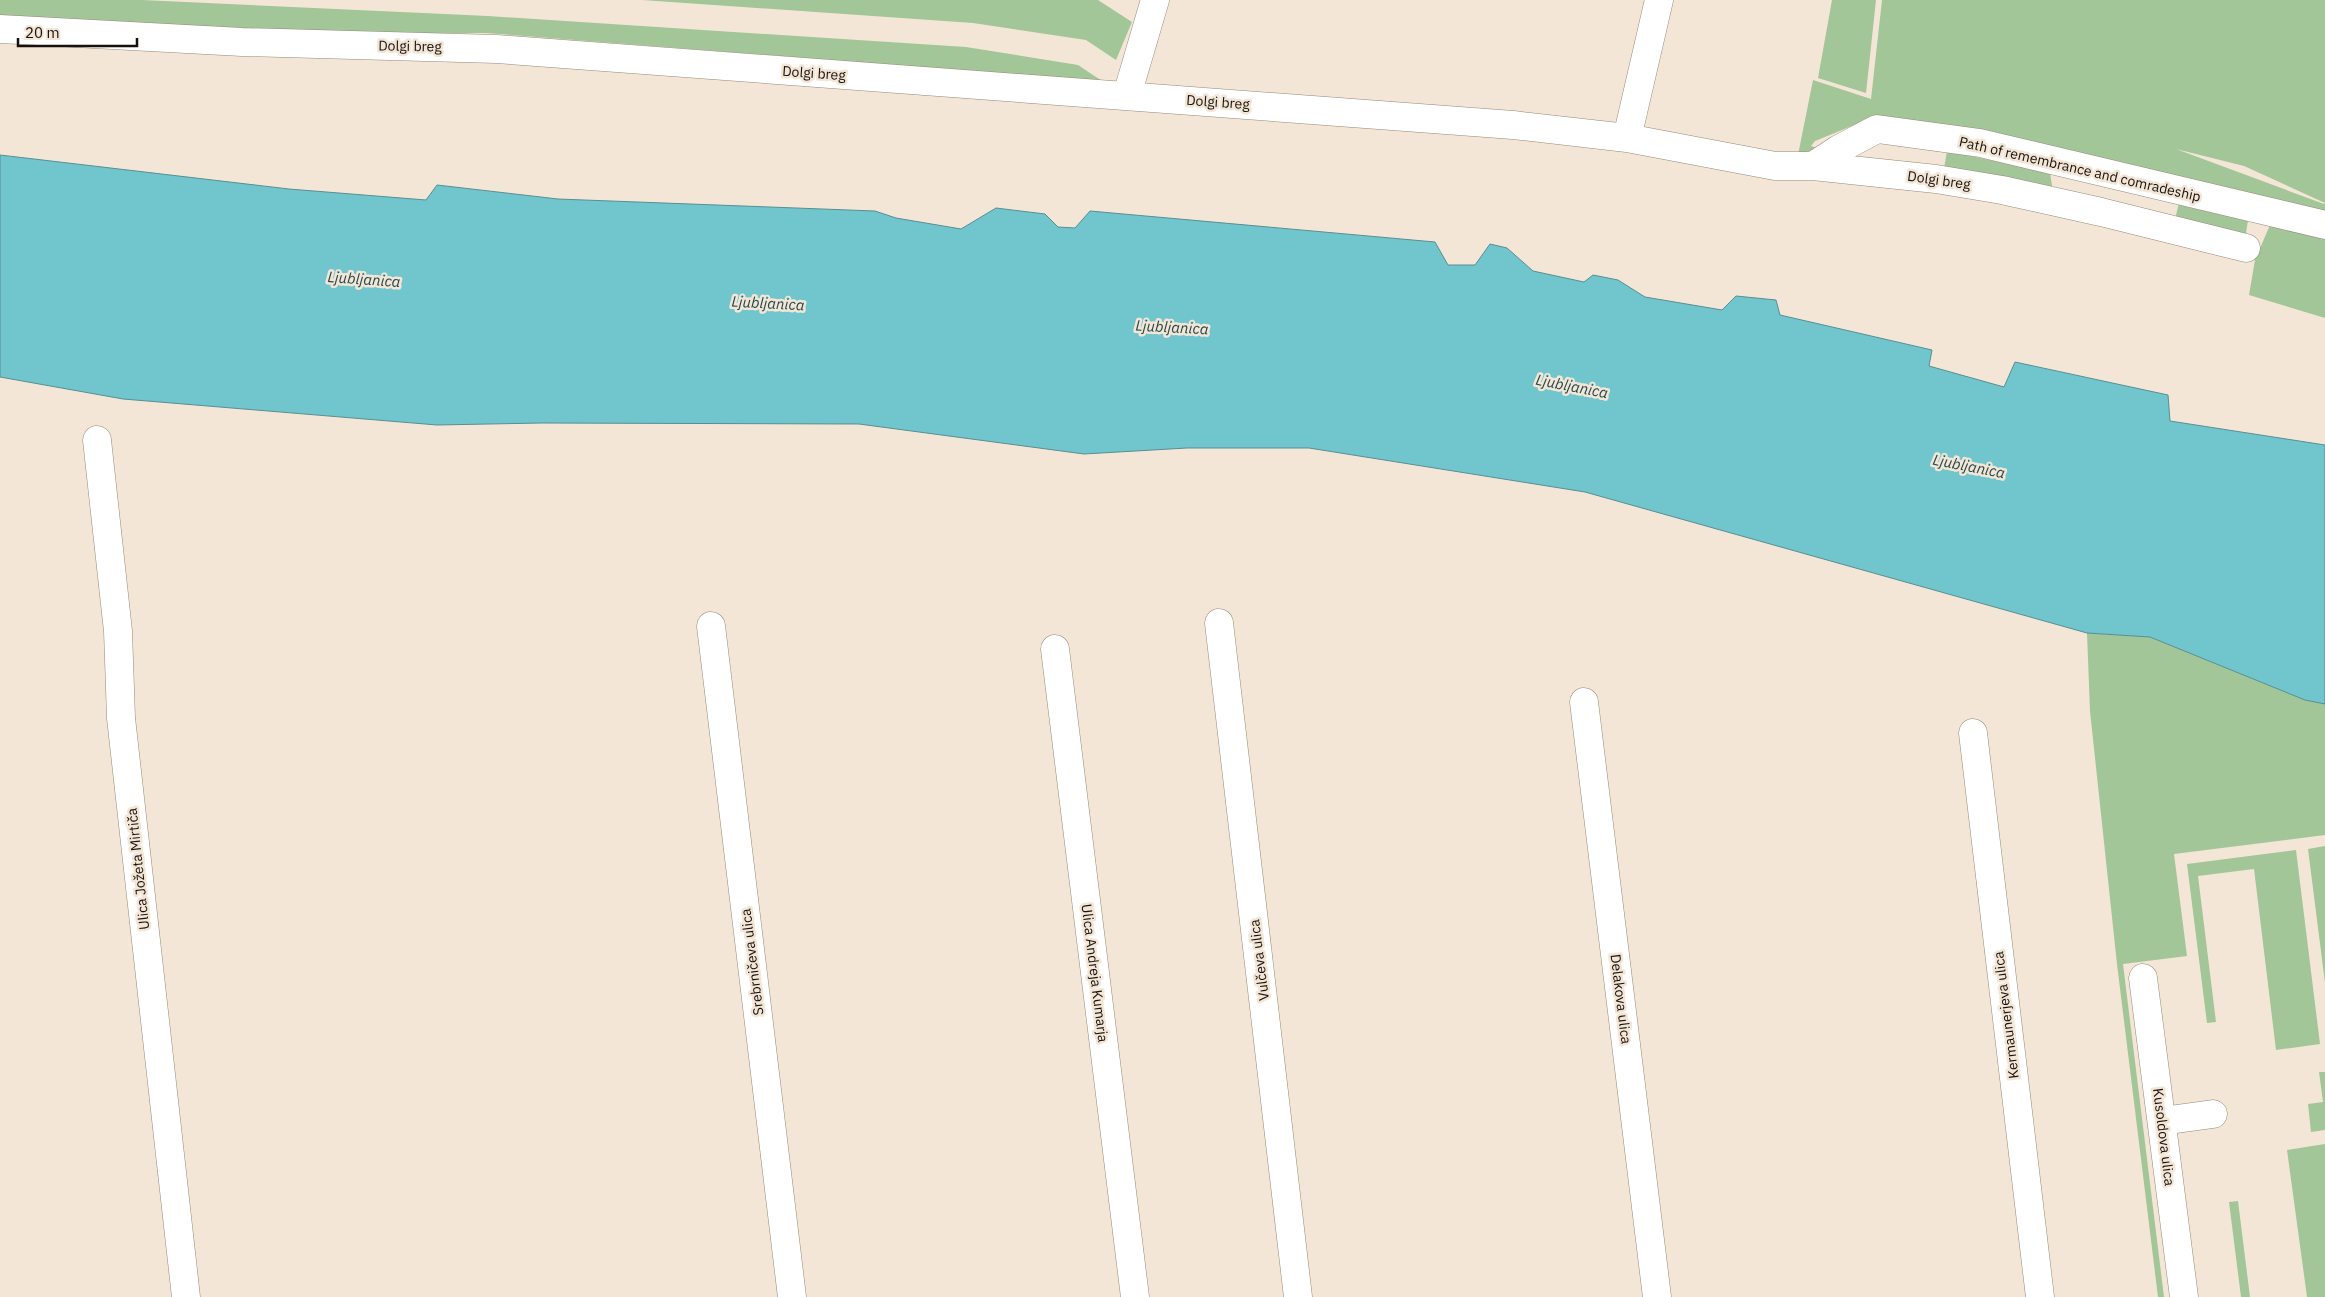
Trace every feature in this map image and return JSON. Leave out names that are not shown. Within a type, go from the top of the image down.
[{"type":"street","points":[[1127,95],[1155,0]]},
{"type":"street","points":[[1627,138],[1659,0]]},
{"type":"street","name":"Dolgi breg","points":[[0,29],[242,42],[496,48],[1514,125],[1627,138],[1775,166],[1813,166],[1936,179],[2002,190],[2246,248]]},
{"type":"street","name":"Path of remembrance and comradeship","points":[[1813,166],[1839,148],[1877,129],[1980,143],[2325,225]]},
{"type":"street","name":"Ulica Jožeta Mirtiča","points":[[97,440],[118,631],[121,718],[186,1297]]},
{"type":"street","name":"Vulčeva ulica","points":[[1219,624],[1298,1297]]},
{"type":"street","name":"Srebrničeva ulica","points":[[711,626],[792,1297]]},
{"type":"street","name":"Ulica Andreja Kumarja","points":[[1055,649],[1136,1297]]},
{"type":"street","name":"Delakova ulica","points":[[1584,702],[1657,1297]]},
{"type":"street","name":"Kermaunerjeva ulica","points":[[1973,733],[2040,1297]]},
{"type":"street","name":"Kusoldova ulica","points":[[2143,978],[2184,1297]]},
{"type":"street","points":[[2162,1121],[2212,1114]]},
{"type":"green space","points":[[0,0],[142,0],[488,16],[966,47],[1078,65],[1102,81],[486,33],[312,35],[0,23]]},
{"type":"green space","points":[[642,0],[1098,0],[1132,22],[1116,60],[1086,40],[973,23]]},
{"type":"green space","points":[[1832,0],[1876,0],[1866,93],[1818,78]]},
{"type":"green space","points":[[1882,0],[2325,0],[2325,203],[2325,213],[1876,116],[1815,141],[1811,146],[1817,148],[1798,155],[1813,80],[1871,99]],"holes":[[[2176,149],[2244,166],[2324,204]]]},
{"type":"green space","points":[[1947,151],[2050,173],[2053,192],[1944,168]]},
{"type":"green space","points":[[2179,203],[2248,220],[2245,240],[2174,223]]},
{"type":"green space","points":[[2270,225],[2325,238],[2325,318],[2249,295],[2255,260]]},
{"type":"green space","points":[[2087,633],[2150,637],[2305,700],[2325,704],[2325,835],[2174,854],[2187,956],[2123,964],[2164,1297],[2158,1297],[2117,964],[2090,711]]},
{"type":"green space","points":[[2325,846],[2325,983],[2308,849]]},
{"type":"green space","points":[[2296,850],[2320,1044],[2276,1050],[2254,869],[2198,876],[2216,1022],[2207,1023],[2187,864]]},
{"type":"green space","points":[[2319,1072],[2325,1072],[2325,1130],[2311,1132],[2308,1104],[2323,1102]]},
{"type":"green space","points":[[2325,1144],[2325,1297],[2307,1297],[2287,1150]]},
{"type":"green space","points":[[2238,1201],[2250,1297],[2241,1297],[2229,1202]]},
{"type":"water","name":"Ljubljanica","points":[[0,155],[289,189],[426,200],[437,185],[558,199],[875,211],[896,218],[961,229],[996,208],[1045,214],[1058,227],[1075,228],[1090,211],[1435,242],[1448,265],[1475,265],[1490,244],[1507,248],[1533,271],[1584,282],[1593,275],[1618,280],[1645,297],[1722,310],[1736,296],[1776,300],[1780,315],[1932,350],[1929,366],[2004,387],[2015,362],[2168,395],[2170,421],[2325,445],[2325,704],[2305,700],[2150,637],[2087,633],[1585,492],[1309,448],[1187,448],[1084,454],[859,424],[542,423],[437,425],[123,399],[0,377]]}]
